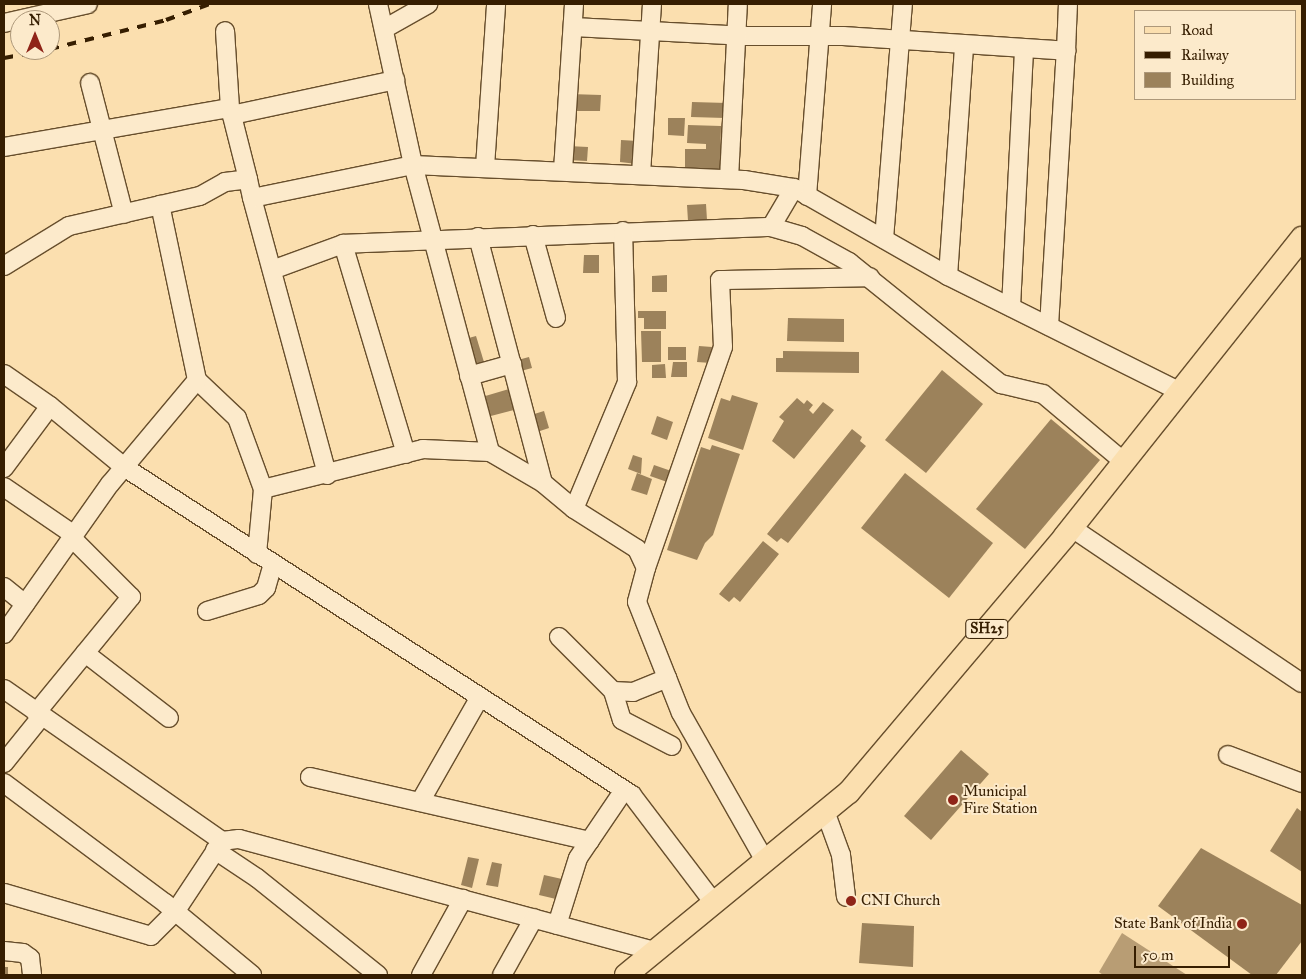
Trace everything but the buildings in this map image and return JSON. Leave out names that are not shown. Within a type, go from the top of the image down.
[{"type":"main road","name":"SH25","points":[[639,967],[849,792],[1072,528],[1302,238]]},
{"type":"street","points":[[4,23],[88,4]]},
{"type":"street","points":[[378,4],[413,165],[490,452]]},
{"type":"street","points":[[384,29],[428,4]]},
{"type":"street","points":[[485,167],[496,4]]},
{"type":"street","points":[[563,170],[574,4]]},
{"type":"street","points":[[641,174],[652,4]]},
{"type":"street","points":[[729,179],[738,4]]},
{"type":"street","points":[[770,227],[801,192],[821,36],[822,4]]},
{"type":"street","points":[[884,239],[901,41],[902,4]]},
{"type":"street","points":[[1049,326],[1068,4]]},
{"type":"street","points":[[573,26],[736,36],[821,36],[1066,51]]},
{"type":"street","points":[[224,31],[231,111],[252,198],[327,475]]},
{"type":"street","points":[[948,276],[964,46]]},
{"type":"street","points":[[1011,307],[1024,49]]},
{"type":"street","points":[[4,147],[101,129],[231,111],[395,80]]},
{"type":"street","points":[[90,83],[124,214]]},
{"type":"street","points":[[252,198],[413,165],[563,170],[729,179],[801,192],[948,276],[1181,392]]},
{"type":"street","points":[[4,266],[70,226],[200,196],[225,182],[248,179]]},
{"type":"street","points":[[160,205],[198,380],[237,418],[263,489],[257,554]]},
{"type":"street","points":[[272,270],[343,244],[623,231],[770,227],[802,236],[870,277],[1001,384],[1043,394],[1124,462]]},
{"type":"street","points":[[574,509],[627,382],[623,231]]},
{"type":"street","points":[[533,235],[556,318]]},
{"type":"street","points":[[478,237],[543,483]]},
{"type":"street","points":[[343,244],[406,454]]},
{"type":"street","points":[[765,861],[681,713],[637,602],[646,568],[723,347],[720,280],[870,277]]},
{"type":"street","points":[[469,376],[512,364]]},
{"type":"street","points":[[4,374],[50,406],[124,467],[632,795],[714,903]]},
{"type":"street","points":[[4,634],[124,467],[198,380]]},
{"type":"street","points":[[4,468],[50,406]]},
{"type":"street","points":[[263,489],[327,475],[423,449],[490,452],[543,483],[574,509],[637,549],[646,568]]},
{"type":"street","points":[[4,487],[73,536],[131,597],[85,653],[4,764]]},
{"type":"street","points":[[1072,528],[1302,683]]},
{"type":"street","points":[[207,611],[259,595],[266,588],[273,564]]},
{"type":"street","points":[[4,587],[26,604]]},
{"type":"street","points":[[559,638],[614,691],[622,720],[672,746]]},
{"type":"street","points":[[85,653],[169,718]]},
{"type":"street","points":[[614,691],[633,692],[667,678]]},
{"type":"street","points":[[4,689],[218,845],[378,975]]},
{"type":"street","points":[[420,802],[480,697]]},
{"type":"street","points":[[1228,755],[1302,782]]},
{"type":"street","points":[[310,777],[590,841]]},
{"type":"street","points":[[4,783],[175,912],[252,975]]},
{"type":"street","points":[[557,925],[578,858],[624,790]]},
{"type":"street","points":[[825,811],[841,856],[846,897]]},
{"type":"street","points":[[4,893],[152,936],[175,912],[218,845],[239,839],[557,925],[639,967]]},
{"type":"street","points":[[421,975],[463,899]]},
{"type":"street","points":[[502,975],[534,918]]},
{"type":"street","points":[[4,951],[24,953],[30,958],[32,975]]},
{"type":"shaded area","points":[[1122,933],[1187,975],[1103,975],[1099,972]]},
{"type":"railway","points":[[60,46],[166,20],[210,4]]},
{"type":"railway","points":[[4,58],[10,57]]},
{"type":"place","name":"Municipal Fire Station","points":[[953,800]]},
{"type":"place","name":"CNI Church","points":[[851,901]]},
{"type":"place","name":"State Bank of India","points":[[1242,924]]}]
